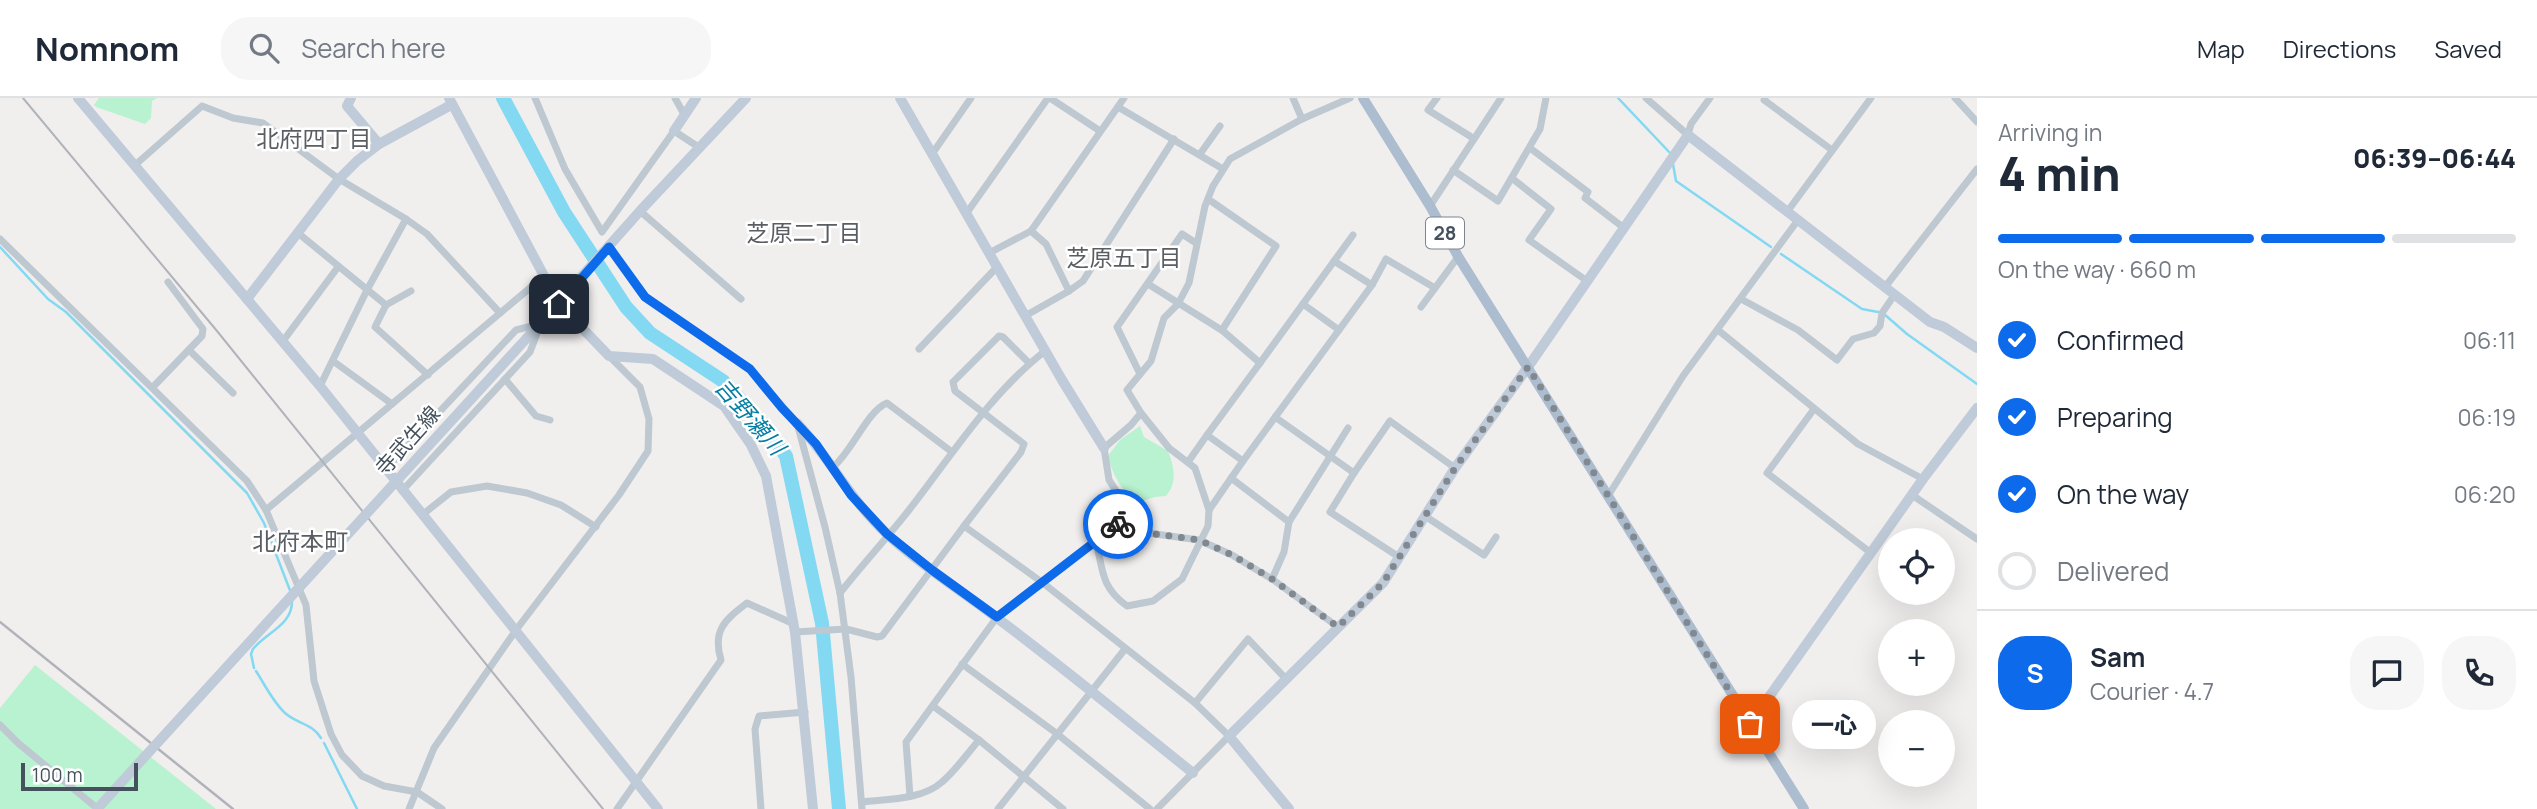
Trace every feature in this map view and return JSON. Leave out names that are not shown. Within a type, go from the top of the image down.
[{"type":"main road","name":"28","points":[[1363,98],[1430,206],[1458,257],[1804,809]]},
{"type":"street","points":[[78,98],[320,386],[356,435],[658,809]]},
{"type":"street","points":[[351,98],[347,106],[379,144]]},
{"type":"street","points":[[536,98],[565,169],[602,232],[696,98]]},
{"type":"street","points":[[675,98],[685,116]]},
{"type":"street","name":"寺武生線","points":[[98,809],[640,211],[746,98]]},
{"type":"street","points":[[900,98],[1045,351],[1104,448],[1109,480],[1131,514],[1148,533],[1199,540],[1232,555],[1272,579],[1338,627]]},
{"type":"street","points":[[932,154],[971,98]]},
{"type":"street","points":[[966,214],[1049,98],[1100,131]]},
{"type":"street","points":[[989,253],[1031,231],[1124,98]]},
{"type":"street","points":[[1293,98],[1301,119]]},
{"type":"street","points":[[1096,541],[1106,586],[1127,606],[1153,601],[1182,579],[1208,526],[1209,510],[1195,467],[1169,448],[1141,413],[1127,390],[1151,361],[1164,318],[1178,303],[1189,284],[1196,243],[1208,199],[1230,159],[1301,119],[1350,98]]},
{"type":"street","points":[[1437,98],[1428,110],[1473,138]]},
{"type":"street","points":[[1430,206],[1501,98]]},
{"type":"street","points":[[1453,170],[1498,201],[1540,129],[1546,98]]},
{"type":"street","points":[[1646,98],[1688,135],[1930,322],[1944,327],[1977,348]]},
{"type":"street","points":[[1157,809],[1383,583],[1455,468],[1624,228],[1688,135],[1690,124],[1710,98]]},
{"type":"street","points":[[1765,98],[1763,100],[1832,150]]},
{"type":"street","points":[[1787,212],[1871,98]]},
{"type":"street","points":[[1955,98],[1977,122]]},
{"type":"street","points":[[247,299],[339,179],[379,144],[450,102],[543,277],[561,301],[640,387],[649,419],[648,451],[596,527],[516,630],[434,748],[409,809]]},
{"type":"street","points":[[134,166],[202,106],[233,118],[263,122],[339,179],[427,234],[500,313]]},
{"type":"street","points":[[1118,107],[1223,169]]},
{"type":"street","points":[[1200,154],[1220,126]]},
{"type":"street","points":[[674,131],[700,148]]},
{"type":"street","points":[[1025,316],[1083,281],[1174,139]]},
{"type":"street","points":[[1530,148],[1588,192],[1585,198],[1624,228]]},
{"type":"street","points":[[1885,287],[1977,169]]},
{"type":"street","points":[[1513,179],[1551,209],[1529,240],[1587,281]]},
{"type":"street","points":[[1208,199],[1276,246],[1222,330]]},
{"type":"street","points":[[640,211],[741,299]]},
{"type":"street","points":[[320,386],[367,290],[406,219]]},
{"type":"street","points":[[1608,496],[1683,376],[1798,220]]},
{"type":"street","points":[[1031,231],[1046,244],[1069,291]]},
{"type":"street","points":[[298,233],[386,305]]},
{"type":"street","points":[[1140,374],[1118,327],[1182,234],[1196,243]]},
{"type":"street","points":[[1188,462],[1353,234]]},
{"type":"street","points":[[0,239],[247,481],[267,510],[306,604],[314,681],[331,734],[342,755],[362,776],[384,786],[417,792],[442,809]]},
{"type":"street","points":[[607,249],[645,297],[750,369],[816,444],[851,495],[887,534],[997,617],[1193,773]]},
{"type":"street","points":[[1421,307],[1458,257]]},
{"type":"street","points":[[1209,510],[1372,285],[1386,259],[1434,288]]},
{"type":"street","points":[[1334,261],[1372,285]]},
{"type":"street","points":[[283,341],[338,267]]},
{"type":"street","points":[[919,349],[997,267]]},
{"type":"street","points":[[267,510],[543,277]]},
{"type":"street","points":[[153,387],[202,336],[203,329],[169,282]]},
{"type":"street","points":[[1148,284],[1222,330],[1260,363]]},
{"type":"street","points":[[411,291],[386,305],[375,327],[428,375]]},
{"type":"street","points":[[1741,299],[1798,330],[1837,360],[1853,339],[1874,333],[1880,326],[1882,313],[1895,294]]},
{"type":"street","points":[[1303,304],[1339,330]]},
{"type":"street","points":[[402,491],[530,352],[540,324]]},
{"type":"street","points":[[385,470],[516,330],[540,324]]},
{"type":"street","points":[[1718,330],[1858,443],[1923,480]]},
{"type":"street","points":[[617,809],[721,660],[718,640],[726,619],[747,603],[794,628],[814,631],[846,629],[882,636],[1024,448],[1023,441],[955,391],[953,382],[999,336],[1029,363]]},
{"type":"street","points":[[189,350],[233,393]]},
{"type":"street","points":[[840,593],[907,513],[984,412],[1029,363],[1045,351]]},
{"type":"street","points":[[610,356],[653,359],[724,405],[751,445],[766,476],[794,628],[805,712],[813,809]]},
{"type":"street","points":[[333,361],[392,404]]},
{"type":"street","points":[[505,379],[537,416],[550,420]]},
{"type":"street","points":[[832,468],[848,454],[876,411],[887,403],[952,452]]},
{"type":"street","points":[[1814,409],[1767,473],[1871,553]]},
{"type":"street","points":[[1750,724],[1912,495],[1976,412]]},
{"type":"street","points":[[1104,448],[1141,413]]},
{"type":"street","points":[[1275,417],[1354,473]]},
{"type":"street","points":[[1399,557],[1330,512],[1354,473],[1390,421],[1455,468]]},
{"type":"street","points":[[797,423],[840,593],[846,629],[862,806],[931,790],[942,783],[979,740]]},
{"type":"street","points":[[1272,579],[1284,552],[1289,522],[1348,428]]},
{"type":"street","points":[[1207,435],[1243,461]]},
{"type":"street","points":[[1231,478],[1289,522]]},
{"type":"street","points":[[422,515],[451,492],[487,486],[527,493],[561,505],[596,527]]},
{"type":"street","points":[[1912,495],[1977,539]]},
{"type":"street","points":[[910,796],[906,742],[997,617],[1131,514]]},
{"type":"street","points":[[1425,516],[1484,555],[1496,537]]},
{"type":"street","points":[[964,526],[1043,583],[1195,703],[1229,736],[1289,809]]},
{"type":"street","points":[[1195,703],[1248,639],[1286,679]]},
{"type":"street","points":[[998,809],[1125,649]]},
{"type":"street","points":[[962,664],[1056,733],[1150,809]]},
{"type":"street","points":[[933,706],[1063,809]]},
{"type":"street","points":[[761,809],[755,729],[759,716],[805,712]]},
{"type":"street","points":[[0,725],[98,809]]},
{"type":"green space","points":[[99,98],[157,98],[152,101],[151,118],[145,124],[96,107],[94,105]]},
{"type":"green space","points":[[1140,426],[1144,437],[1168,451],[1173,480],[1166,496],[1136,503],[1118,482],[1108,456],[1120,440]]},
{"type":"green space","points":[[35,665],[216,809],[0,809],[0,708]]},
{"type":"waterway","name":"吉野瀬川","points":[[503,98],[564,212],[626,307],[650,333],[723,381],[763,424],[786,456],[822,623],[839,809]]},
{"type":"waterway","points":[[1618,98],[1671,154]]},
{"type":"waterway","points":[[1673,164],[1676,181],[1771,247]]},
{"type":"waterway","points":[[0,247],[48,299],[66,312],[247,493],[264,523],[291,593]]},
{"type":"waterway","points":[[1781,254],[1862,309],[1878,312]]},
{"type":"waterway","points":[[1884,314],[1907,334],[1977,384]]},
{"type":"waterway","points":[[254,668],[251,654],[253,649],[284,622],[291,609],[292,600]]},
{"type":"waterway","points":[[256,671],[281,709],[313,729],[321,738]]},
{"type":"waterway","points":[[324,743],[357,809]]},
{"type":"tram line","points":[[23,98],[217,331],[603,809]]},
{"type":"railway","points":[[0,622],[233,809]]},
{"type":"way so far","points":[[1118,524],[1131,514],[1148,533],[1199,540],[1232,555],[1272,579],[1338,627],[1383,583],[1455,468],[1528,367],[1750,724]]},
{"type":"place","name":"一心","points":[[1750,724]]},
{"type":"district","name":"北府四丁目","points":[[314,139]]},
{"type":"district","name":"芝原二丁目","points":[[804,233]]},
{"type":"district","name":"芝原五丁目","points":[[1124,258]]},
{"type":"district","name":"北府本町","points":[[300,542]]},
{"type":"route","points":[[559,304],[609,247],[645,297],[750,369],[816,444],[851,495],[887,534],[997,617],[1118,524]]}]
